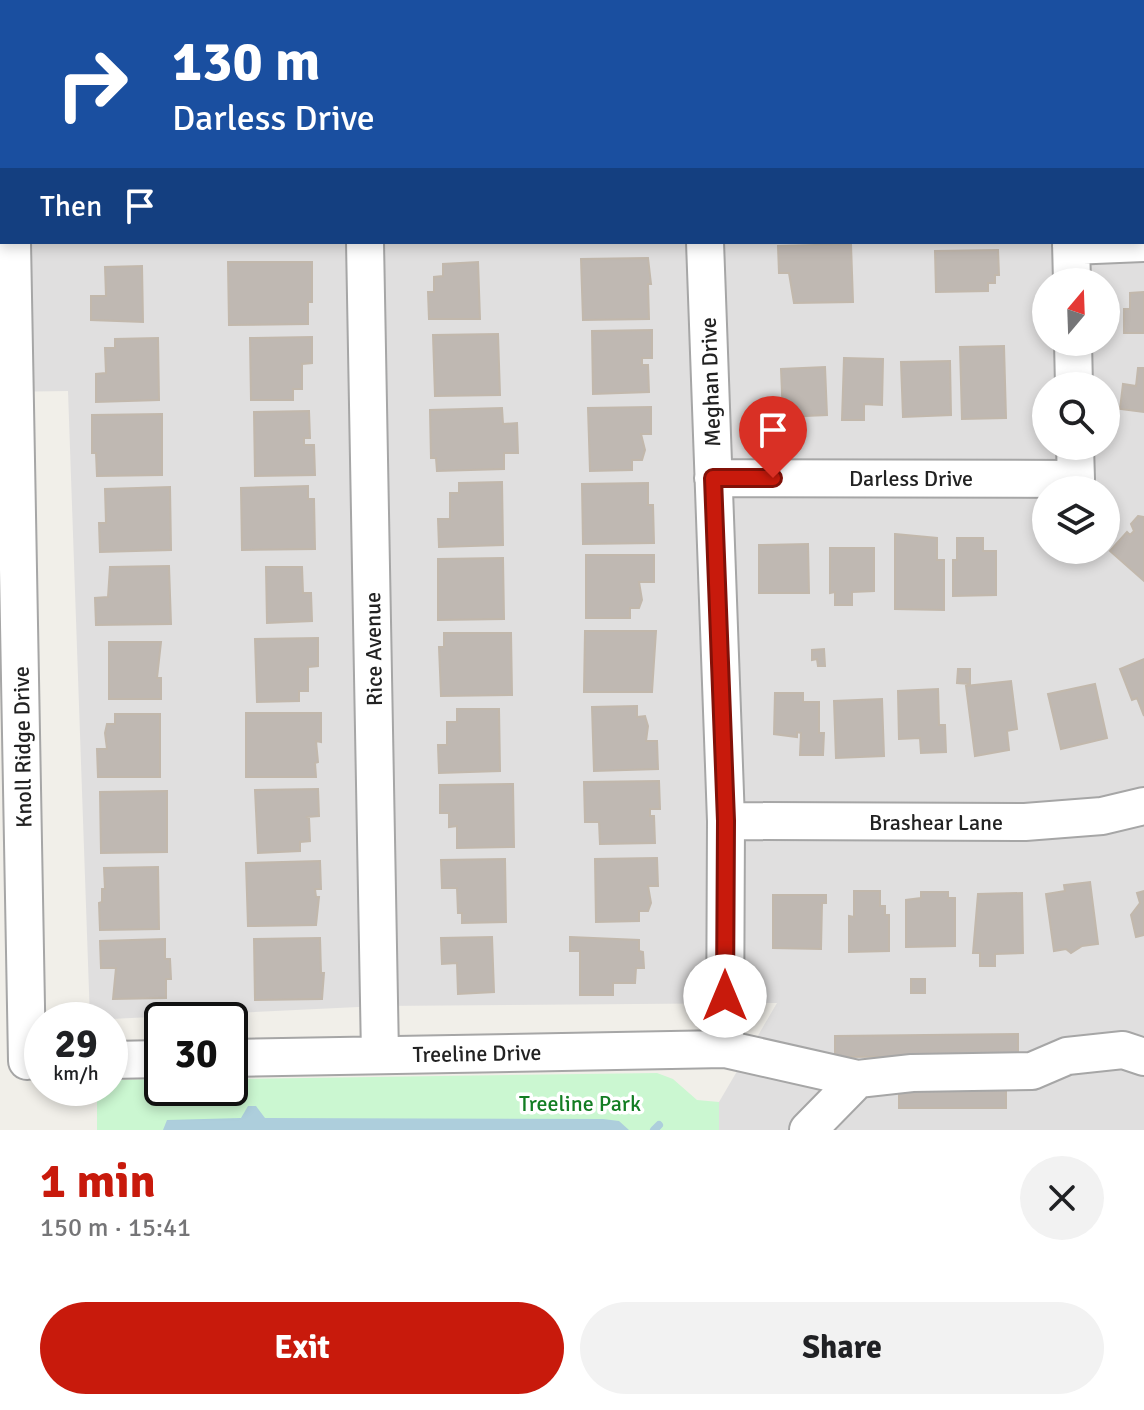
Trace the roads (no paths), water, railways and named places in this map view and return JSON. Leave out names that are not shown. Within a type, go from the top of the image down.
[{"type":"street","name":"Knoll Ridge Drive","points":[[12,244],[23,1061]]},
{"type":"street","name":"Rice Avenue","points":[[365,244],[380,1055]]},
{"type":"street","name":"Meghan Drive","points":[[705,244],[726,821],[725,1049]]},
{"type":"street","points":[[1071,244],[1072,268]]},
{"type":"street","name":"Darless Drive","points":[[713,478],[1076,479],[1075,460]]},
{"type":"street","name":"Brashear Lane","points":[[726,821],[1025,822],[1102,816],[1144,806]]},
{"type":"street","name":"Treeline Drive","points":[[248,1058],[725,1049],[858,1079],[912,1073],[1032,1071],[1067,1056],[1123,1050],[1144,1057]]},
{"type":"street","points":[[808,1130],[858,1079]]},
{"type":"water","points":[[248,1106],[256,1106],[265,1118],[603,1119],[619,1121],[629,1130],[163,1130],[167,1120],[241,1118]]},
{"type":"waterway","points":[[654,1130],[659,1125]]},
{"type":"park label","name":"Treeline Park","points":[[580,1103]]}]
